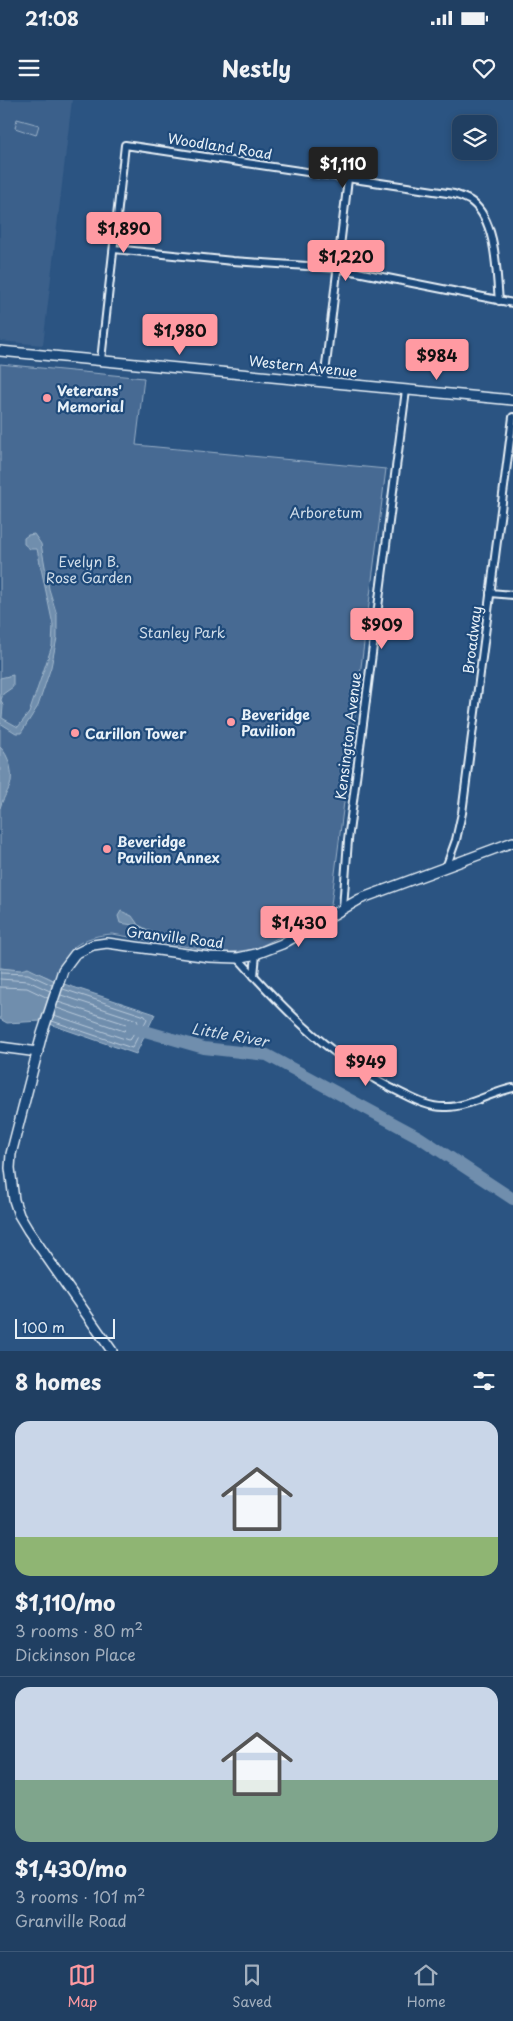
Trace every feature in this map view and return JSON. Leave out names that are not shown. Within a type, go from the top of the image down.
[{"type":"street","name":"Woodland Road","points":[[114,249],[126,144],[454,194],[471,201],[486,220],[491,232],[499,301]]},
{"type":"street","points":[[324,382],[348,179]]},
{"type":"street","points":[[101,360],[114,249],[232,261],[337,268],[513,303]]},
{"type":"street","name":"Western Avenue","points":[[0,351],[513,400]]},
{"type":"street","name":"Kensington Avenue","points":[[343,908],[348,840],[406,390]]},
{"type":"street","name":"Broadway","points":[[447,865],[456,840],[462,813],[513,417]]},
{"type":"street","points":[[490,593],[513,595]]},
{"type":"street","name":"Granville Road","points":[[112,1351],[19,1215],[14,1200],[10,1168],[11,1154],[42,1034],[63,970],[75,954],[84,948],[99,944],[119,944],[193,956],[238,958],[256,954],[282,944],[360,899],[513,842]]},
{"type":"street","points":[[254,976],[256,954]]},
{"type":"street","points":[[238,958],[312,1034],[374,1080],[421,1102],[438,1107],[452,1107],[513,1088]]},
{"type":"street","points":[[0,1047],[38,1052]]},
{"type":"shaded area","points":[[0,100],[72,100],[43,345],[0,341]]},
{"type":"green space","points":[[17,119],[39,125],[36,135],[15,128]]},
{"type":"green space","name":"Stanley Park","points":[[0,364],[144,378],[136,445],[386,469],[331,905],[288,933],[255,949],[225,953],[112,934],[83,941],[74,947],[71,958],[67,956],[59,968],[55,981],[35,973],[0,968]]},
{"type":"water","points":[[34,534],[41,544],[49,589],[57,615],[57,638],[51,667],[38,706],[21,733],[16,733],[0,723],[0,678],[13,675],[13,687],[3,694],[1,700],[3,706],[2,718],[18,727],[29,713],[52,646],[53,625],[37,549],[30,549],[24,544],[24,538]]},
{"type":"water","points":[[0,747],[8,760],[11,770],[11,781],[0,808]]},
{"type":"water","points":[[121,911],[132,916],[139,926],[120,923],[118,916]]},
{"type":"water","points":[[0,968],[20,970],[28,968],[55,981],[155,1014],[136,1054],[41,1021],[7,1023],[0,1019]]},
{"type":"waterway","points":[[139,926],[152,933],[162,943]]},
{"type":"waterway","name":"Little River","points":[[131,1027],[204,1048],[267,1055],[419,1137],[513,1199]]},
{"type":"place","name":"Veterans' Memorial","points":[[47,398]]},
{"type":"place","name":"Beveridge Pavilion","points":[[231,722]]},
{"type":"place","name":"Carillon Tower","points":[[75,733]]},
{"type":"place","name":"Beveridge Pavilion Annex","points":[[107,849]]},
{"type":"park label","name":"Arboretum","points":[[326,512]]},
{"type":"park label","name":"Evelyn B. Rose Garden","points":[[89,570]]}]
